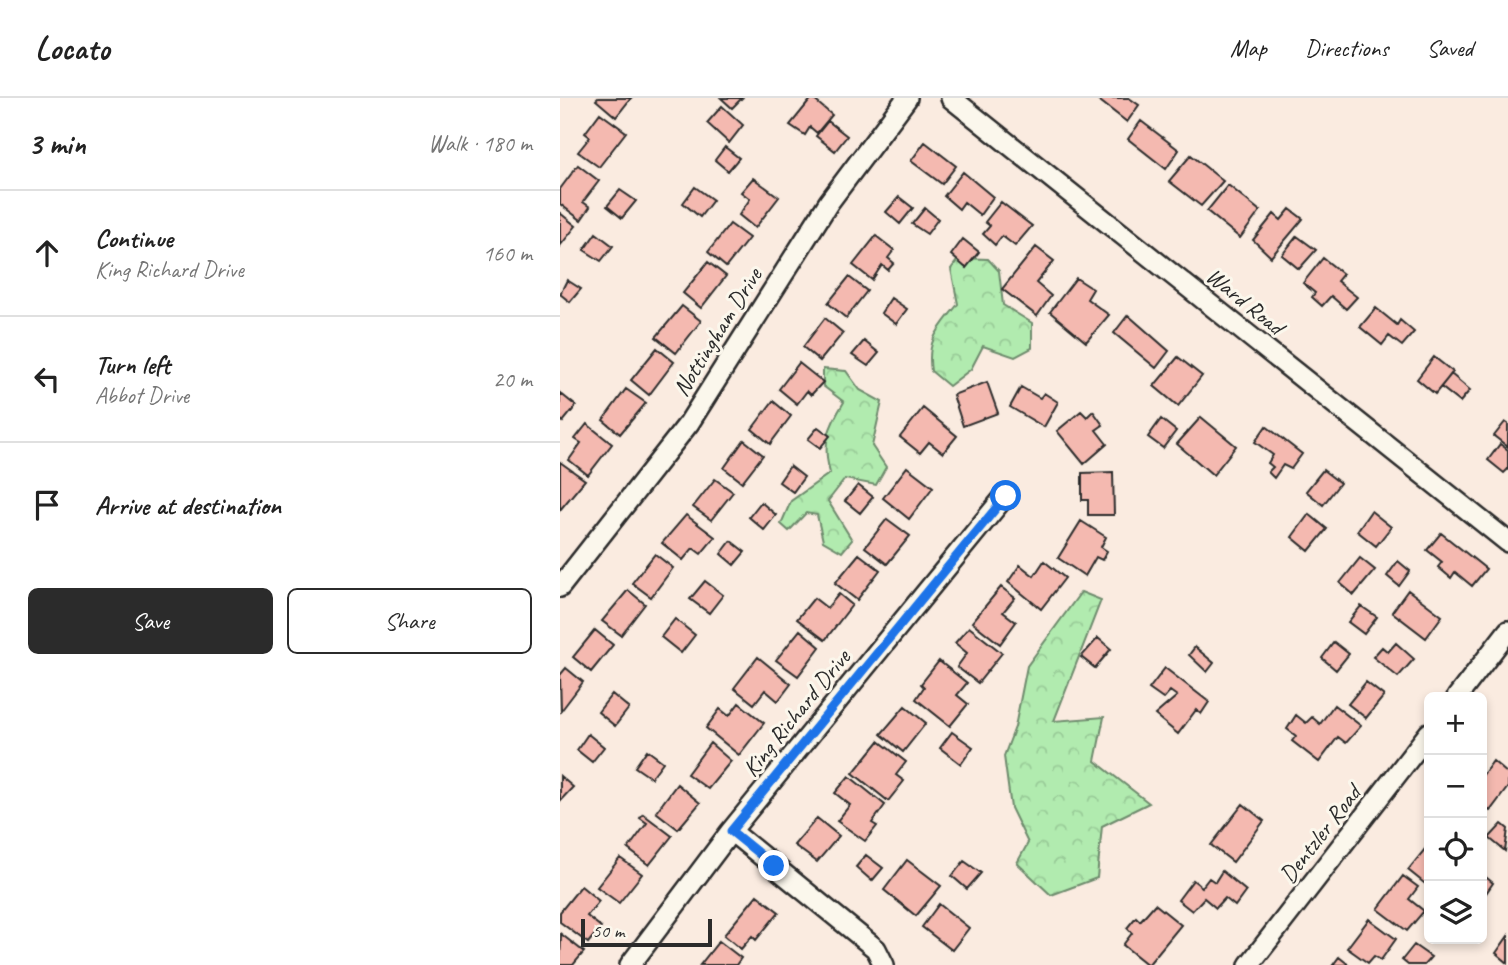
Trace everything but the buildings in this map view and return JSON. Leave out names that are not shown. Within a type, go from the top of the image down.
[{"type":"street","name":"Nottingham Drive","points":[[560,587],[689,423],[829,202],[907,98]]},
{"type":"street","name":"Ward Road","points":[[951,98],[1508,542]]},
{"type":"street","name":"King Richard Drive","points":[[631,965],[731,831],[1006,496]]},
{"type":"street","points":[[1461,692],[1508,631]]},
{"type":"street","name":"Dentzler Road","points":[[1249,965],[1424,739]]},
{"type":"street","points":[[731,831],[876,949],[884,965]]},
{"type":"green space","points":[[959,258],[988,259],[999,271],[1003,305],[1032,323],[1032,348],[1015,357],[983,346],[971,369],[949,386],[931,371],[930,351],[940,328],[958,304],[951,269]]},
{"type":"green space","points":[[823,369],[846,371],[860,390],[882,402],[872,446],[886,467],[876,485],[845,479],[828,501],[852,540],[842,552],[823,541],[817,515],[806,513],[789,531],[781,524],[791,501],[830,473],[828,436],[844,402],[823,386]]},
{"type":"green space","points":[[1081,592],[1101,600],[1054,721],[1104,717],[1095,761],[1149,803],[1102,826],[1097,878],[1051,895],[1017,863],[1028,843],[1011,808],[1004,756],[1015,727],[1027,666]]},
{"type":"route","points":[[774,866],[731,831],[1006,496]]}]
